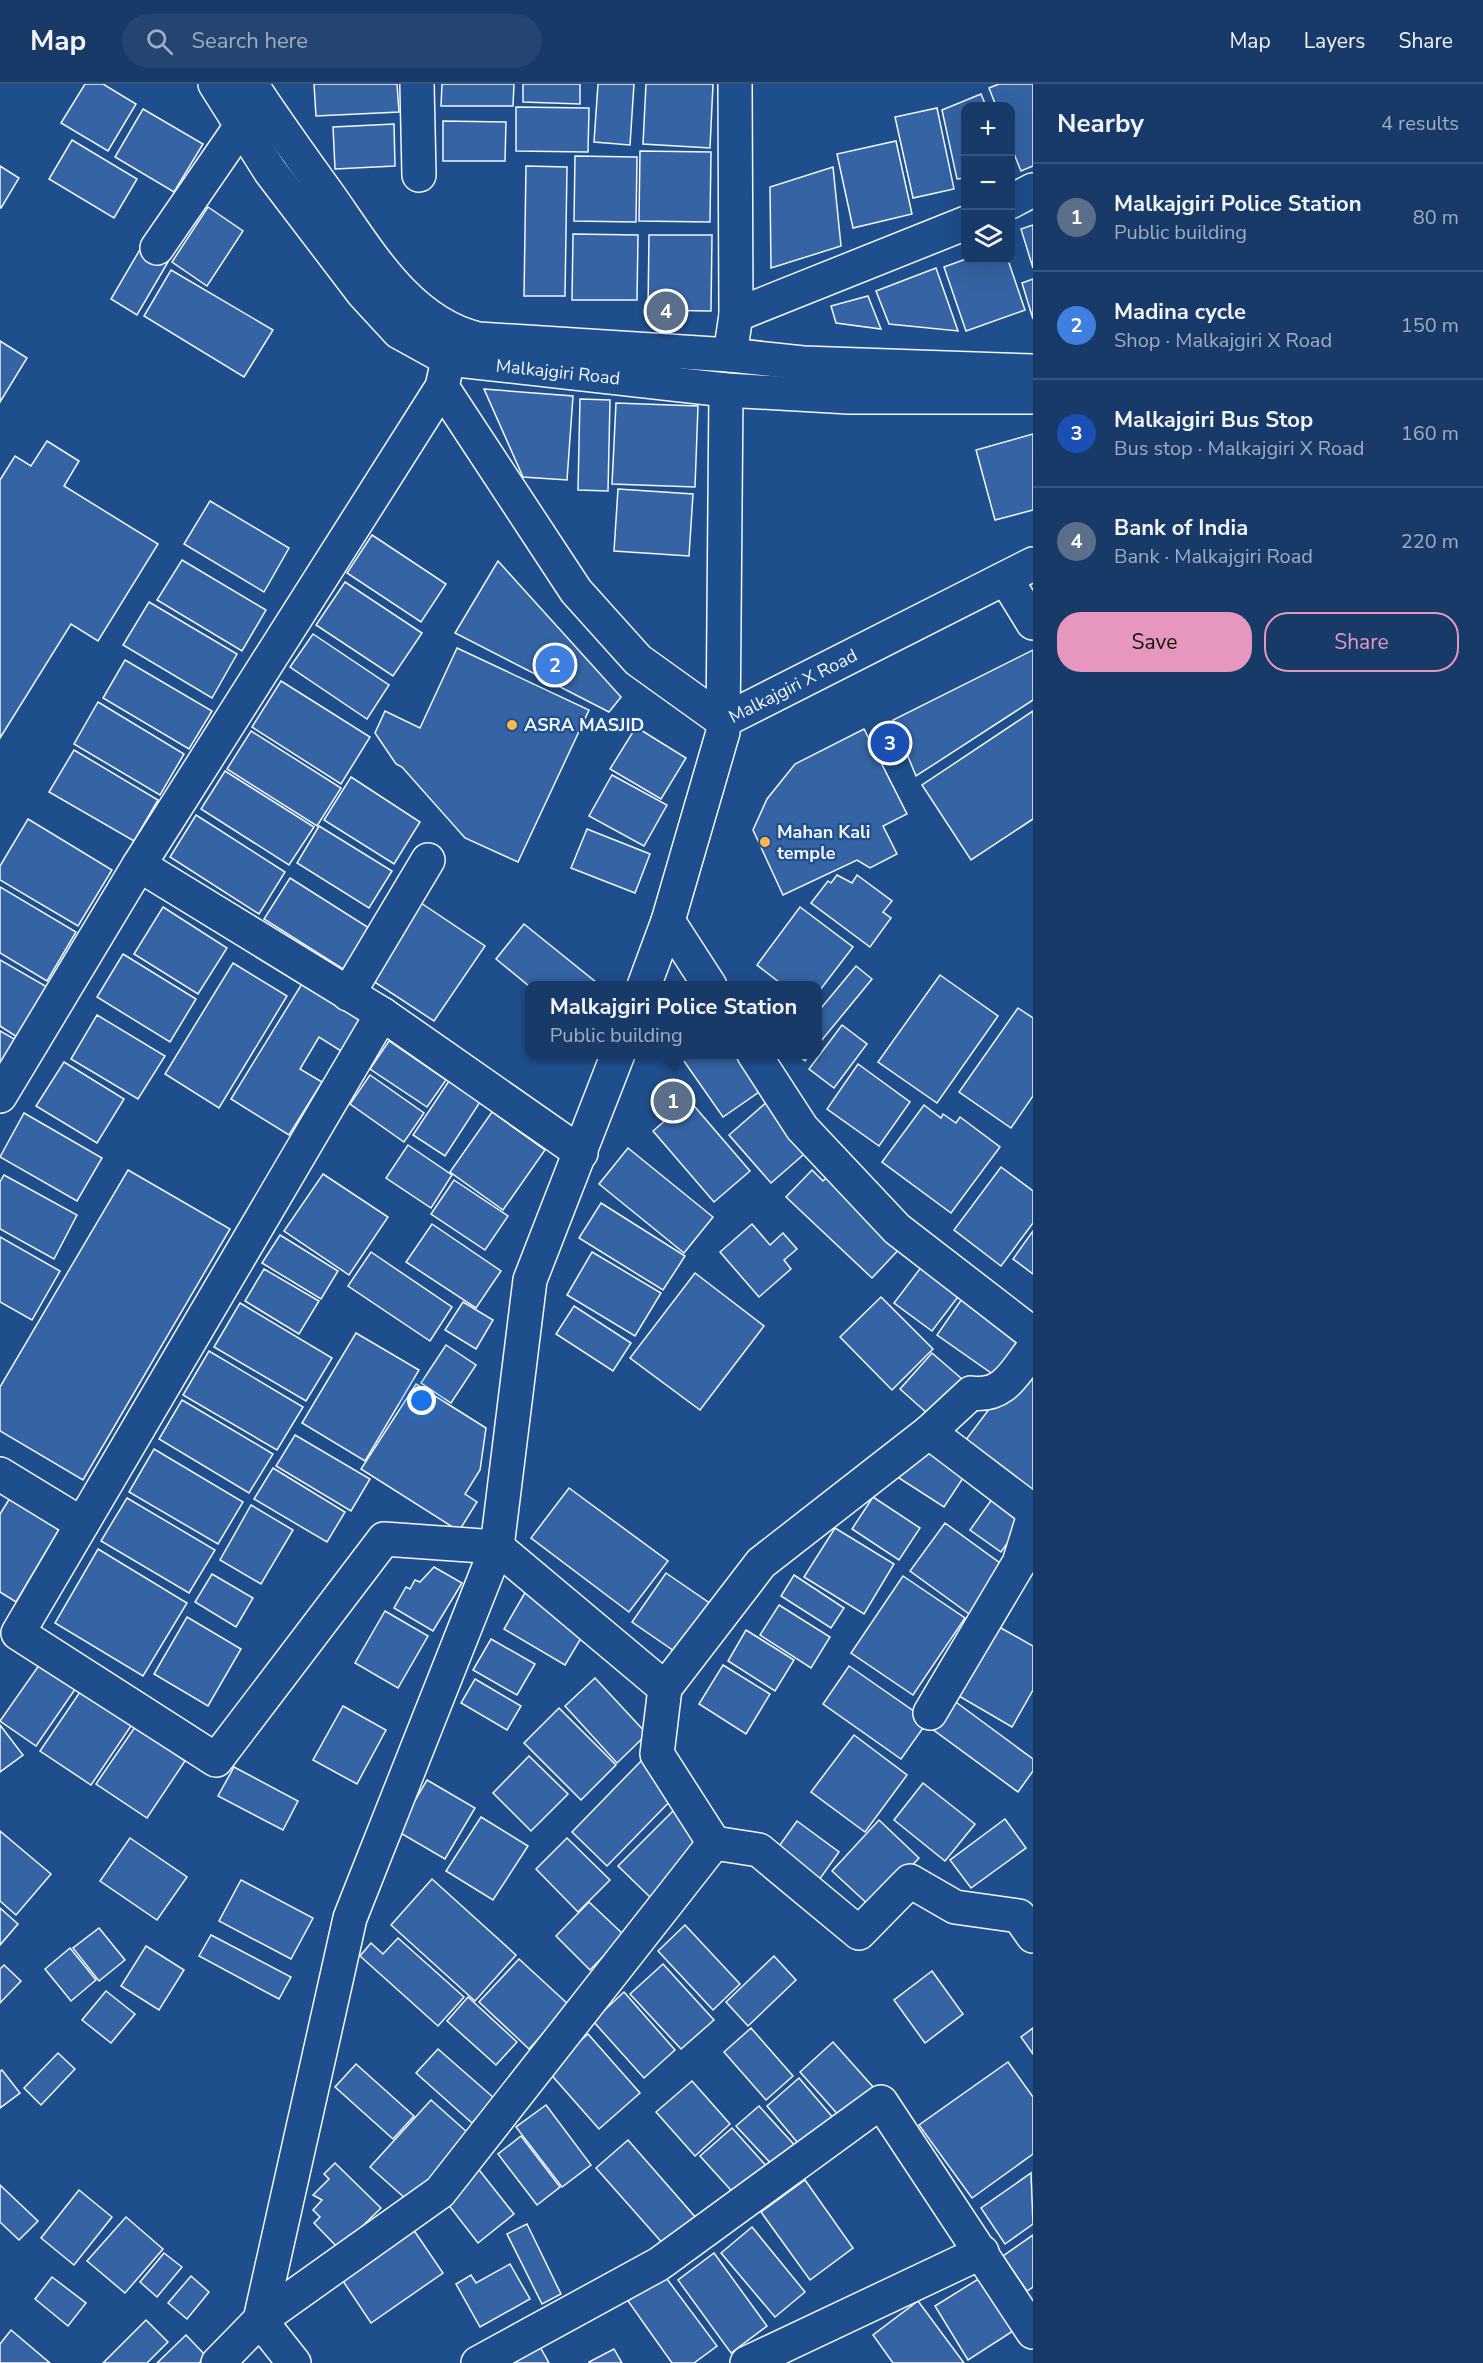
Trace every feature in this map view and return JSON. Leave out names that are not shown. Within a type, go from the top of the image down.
[{"type":"street","name":"Malkajgiri Road","points":[[215,84],[270,171],[363,293],[399,332],[448,360],[726,390],[849,397],[1033,397]]},
{"type":"street","name":"Malkajgiri Road","points":[[251,84],[371,255],[401,293],[420,310],[448,360]]},
{"type":"street","points":[[417,84],[419,175]]},
{"type":"street","points":[[730,355],[736,315],[735,84]]},
{"type":"street","points":[[157,248],[242,126]]},
{"type":"street","points":[[1015,200],[1033,190]]},
{"type":"street","points":[[736,315],[961,225]]},
{"type":"street","name":"Malkajgiri Road","points":[[448,360],[478,339],[730,355],[803,363],[1033,371]]},
{"type":"street","points":[[0,1096],[448,360]]},
{"type":"street","name":"Malkajgiri X Road","points":[[448,360],[576,591],[638,660],[723,721],[1019,572]]},
{"type":"street","points":[[646,981],[668,921],[723,732],[726,390]]},
{"type":"street","points":[[1019,572],[1033,623]]},
{"type":"street","points":[[348,993],[428,860]]},
{"type":"street","points":[[139,865],[382,1014],[581,1153]]},
{"type":"street","points":[[668,921],[707,981]]},
{"type":"street","points":[[382,1014],[18,1633],[216,1760],[384,1539],[497,1547],[665,1688]]},
{"type":"street","points":[[260,2320],[350,1918],[497,1547],[530,1280],[616,1059]]},
{"type":"street","points":[[757,1059],[802,1128],[897,1229],[1033,1334]]},
{"type":"street","points":[[1033,1349],[1006,1384],[985,1395],[971,1394],[929,1432],[761,1563],[665,1688],[657,1754],[714,1843],[759,1850],[859,1933],[910,1881],[955,1907],[1019,1916],[1033,1936]]},
{"type":"street","points":[[929,1432],[1033,1511]]},
{"type":"street","points":[[0,1474],[82,1524]]},
{"type":"street","points":[[930,1713],[1026,1569],[1033,1518]]},
{"type":"street","points":[[218,2363],[260,2320],[440,2192],[714,1843]]},
{"type":"street","points":[[478,2363],[659,2264],[881,2102],[982,2252],[1027,2312]]},
{"type":"street","points":[[747,2363],[982,2252]]},
{"type":"street","points":[[260,2320],[294,2363]]},
{"type":"building","points":[[85,84],[103,84],[136,104],[108,151],[61,123]]},
{"type":"building","points":[[314,84],[397,84],[399,112],[316,116]]},
{"type":"building","points":[[442,84],[514,84],[513,106],[441,106]]},
{"type":"building","points":[[523,84],[580,84],[580,104],[523,102]]},
{"type":"building","points":[[598,84],[634,84],[630,145],[594,142]]},
{"type":"building","points":[[646,84],[713,84],[710,148],[643,144]]},
{"type":"building","points":[[999,84],[1033,84],[1033,166],[1021,171],[1015,156],[1015,102],[994,102],[989,88]]},
{"type":"building","points":[[981,94],[984,102],[962,102]]},
{"type":"building","points":[[961,102],[961,179],[957,179],[942,110]]},
{"type":"building","points":[[516,107],[589,108],[588,152],[516,151]]},
{"type":"building","points":[[937,108],[954,189],[913,198],[895,117]]},
{"type":"building","points":[[143,109],[203,144],[174,192],[115,157]]},
{"type":"building","points":[[443,121],[506,122],[505,161],[443,161]]},
{"type":"building","points":[[394,124],[395,166],[335,169],[333,127]]},
{"type":"building","points":[[72,140],[137,179],[114,218],[49,179]]},
{"type":"building","points":[[896,141],[912,214],[853,228],[837,154]]},
{"type":"building","points":[[640,151],[711,152],[710,222],[639,221]]},
{"type":"building","points":[[575,156],[637,157],[636,222],[574,221]]},
{"type":"building","points":[[0,166],[19,178],[1,208],[0,208]]},
{"type":"building","points":[[526,166],[567,167],[565,296],[524,296]]},
{"type":"building","points":[[833,167],[841,246],[771,268],[770,187]]},
{"type":"building","points":[[208,207],[243,231],[207,286],[172,262]]},
{"type":"building","points":[[1033,225],[1033,268],[1021,229]]},
{"type":"building","points":[[573,234],[638,235],[637,300],[572,300]]},
{"type":"building","points":[[649,235],[712,235],[711,311],[648,310]]},
{"type":"building","points":[[142,246],[168,262],[137,315],[111,299]]},
{"type":"building","points":[[961,261],[961,264],[1009,264],[1025,310],[966,331],[944,267]]},
{"type":"building","points":[[936,268],[958,331],[889,324],[876,291]]},
{"type":"building","points":[[171,270],[273,330],[244,377],[144,316]]},
{"type":"building","points":[[1033,279],[1033,319],[1022,283]]},
{"type":"building","points":[[868,296],[881,329],[836,323],[831,306]]},
{"type":"building","points":[[0,341],[27,358],[0,402]]},
{"type":"building","points":[[484,389],[573,396],[567,480],[523,477]]},
{"type":"building","points":[[580,399],[610,400],[608,491],[578,490]]},
{"type":"building","points":[[616,403],[698,406],[695,487],[612,484]]},
{"type":"building","points":[[1033,434],[1033,510],[995,520],[976,450]]},
{"type":"building","points":[[47,441],[79,461],[64,486],[158,544],[98,641],[71,624],[0,738],[0,480],[15,456],[31,466]]},
{"type":"building","points":[[618,489],[693,494],[689,556],[614,551]]},
{"type":"building","points":[[210,501],[289,548],[264,592],[184,544]]},
{"type":"building","points":[[372,535],[446,584],[421,622],[347,573]]},
{"type":"building","points":[[182,560],[266,610],[242,651],[157,600]]},
{"type":"building","points":[[498,561],[621,697],[609,712],[455,633]]},
{"type":"building","points":[[345,582],[422,633],[393,676],[316,625]]},
{"type":"building","points":[[149,602],[237,654],[212,698],[123,645]]},
{"type":"building","points":[[313,634],[389,685],[367,719],[290,667]]},
{"type":"building","points":[[457,648],[589,710],[518,862],[465,838],[402,767],[396,764],[375,733],[385,711],[420,728]]},
{"type":"building","points":[[1033,650],[1033,700],[916,776],[893,720]]},
{"type":"building","points":[[125,660],[212,711],[189,749],[103,698]]},
{"type":"building","points":[[281,681],[370,737],[341,784],[252,727]]},
{"type":"building","points":[[98,702],[184,754],[160,795],[74,744]]},
{"type":"building","points":[[1033,711],[1033,819],[971,860],[922,785]]},
{"type":"building","points":[[636,727],[686,758],[661,799],[610,769]]},
{"type":"building","points":[[864,729],[907,814],[883,826],[897,854],[870,868],[857,860],[783,895],[753,830],[767,799],[795,764]]},
{"type":"building","points":[[251,731],[341,788],[317,826],[227,769]]},
{"type":"building","points":[[74,750],[158,800],[134,841],[49,792]]},
{"type":"building","points":[[225,771],[314,827],[289,865],[201,809]]},
{"type":"building","points":[[612,775],[667,805],[644,846],[589,816]]},
{"type":"building","points":[[351,777],[420,822],[394,864],[324,820]]},
{"type":"building","points":[[196,815],[285,872],[259,914],[170,857]]},
{"type":"building","points":[[28,819],[112,870],[78,926],[0,880],[0,866]]},
{"type":"building","points":[[319,826],[392,871],[369,908],[297,863]]},
{"type":"building","points":[[587,829],[650,854],[635,893],[571,868]]},
{"type":"building","points":[[837,875],[852,883],[857,875],[892,901],[883,912],[891,918],[870,947],[811,903],[828,881],[831,883]]},
{"type":"building","points":[[290,878],[369,928],[343,969],[264,919]]},
{"type":"building","points":[[0,887],[76,932],[47,981],[0,953]]},
{"type":"building","points":[[421,903],[485,946],[434,1021],[370,979]]},
{"type":"building","points":[[163,907],[227,948],[198,994],[134,954]]},
{"type":"building","points":[[800,907],[853,947],[822,987],[822,981],[778,981],[757,965]]},
{"type":"building","points":[[524,924],[595,981],[525,983],[496,959]]},
{"type":"building","points":[[123,954],[196,999],[170,1042],[97,997]]},
{"type":"building","points":[[0,960],[47,987],[17,1037],[0,1026]]},
{"type":"building","points":[[233,963],[287,996],[219,1108],[165,1074]]},
{"type":"building","points":[[856,966],[872,979],[822,1040],[822,1007]]},
{"type":"building","points":[[940,975],[998,1016],[937,1103],[878,1062]]},
{"type":"building","points":[[303,982],[362,1018],[341,1051],[319,1037],[300,1069],[322,1082],[289,1135],[231,1099]]},
{"type":"building","points":[[1018,1008],[1033,1018],[1033,1096],[1011,1128],[959,1092]]},
{"type":"building","points":[[97,1015],[165,1056],[138,1099],[71,1059]]},
{"type":"building","points":[[842,1025],[867,1044],[834,1088],[809,1069],[816,1059],[822,1059],[822,1052]]},
{"type":"building","points":[[0,1031],[16,1040],[0,1067]]},
{"type":"building","points":[[389,1041],[446,1080],[427,1107],[370,1069]]},
{"type":"building","points":[[682,1059],[737,1059],[759,1092],[723,1117]]},
{"type":"building","points":[[64,1062],[124,1099],[97,1143],[36,1106]]},
{"type":"building","points":[[858,1064],[910,1102],[879,1146],[827,1109]]},
{"type":"building","points":[[370,1075],[424,1113],[404,1142],[350,1104]]},
{"type":"building","points":[[451,1078],[482,1099],[445,1156],[413,1135]]},
{"type":"building","points":[[689,1100],[750,1171],[714,1202],[653,1131]]},
{"type":"building","points":[[768,1101],[810,1149],[771,1183],[729,1135]]},
{"type":"building","points":[[924,1105],[941,1118],[943,1114],[956,1123],[960,1117],[1000,1147],[951,1213],[882,1162]]},
{"type":"building","points":[[492,1112],[545,1150],[503,1210],[450,1172]]},
{"type":"building","points":[[24,1113],[102,1158],[77,1201],[0,1157]]},
{"type":"building","points":[[408,1145],[452,1175],[431,1208],[386,1178]]},
{"type":"building","points":[[628,1148],[713,1217],[684,1253],[599,1184]]},
{"type":"building","points":[[1001,1167],[1033,1191],[1033,1223],[1001,1266],[954,1230]]},
{"type":"building","points":[[128,1170],[230,1229],[83,1480],[0,1431],[0,1387]]},
{"type":"building","points":[[812,1170],[823,1181],[830,1174],[904,1244],[872,1278],[786,1197]]},
{"type":"building","points":[[323,1174],[388,1217],[349,1275],[284,1231]]},
{"type":"building","points":[[4,1175],[77,1215],[54,1259],[0,1229],[0,1182]]},
{"type":"building","points":[[454,1180],[508,1216],[485,1250],[431,1214]]},
{"type":"building","points":[[601,1203],[685,1256],[663,1290],[579,1238]]},
{"type":"building","points":[[432,1224],[501,1271],[476,1308],[406,1262]]},
{"type":"building","points":[[752,1224],[770,1245],[783,1233],[797,1249],[784,1260],[791,1269],[759,1297],[720,1252]]},
{"type":"building","points":[[1033,1231],[1033,1274],[1013,1259]]},
{"type":"building","points":[[280,1235],[338,1271],[321,1299],[262,1263]]},
{"type":"building","points":[[0,1237],[60,1271],[32,1320],[0,1302]]},
{"type":"building","points":[[371,1252],[452,1307],[430,1341],[348,1286]]},
{"type":"building","points":[[592,1252],[661,1293],[635,1336],[567,1295]]},
{"type":"building","points":[[926,1261],[964,1289],[932,1331],[894,1303]]},
{"type":"building","points":[[264,1269],[319,1301],[299,1334],[245,1301]]},
{"type":"building","points":[[695,1273],[764,1326],[700,1410],[630,1358]]},
{"type":"building","points":[[966,1293],[1033,1340],[1004,1382],[937,1335]]},
{"type":"building","points":[[881,1297],[933,1349],[892,1390],[840,1337]]},
{"type":"building","points":[[463,1302],[493,1320],[476,1349],[445,1330]]},
{"type":"building","points":[[240,1303],[332,1358],[306,1401],[214,1347]]},
{"type":"building","points":[[574,1306],[631,1343],[613,1371],[556,1334]]},
{"type":"building","points":[[356,1333],[419,1370],[365,1461],[302,1423]]},
{"type":"building","points":[[446,1345],[476,1365],[451,1403],[421,1383]]},
{"type":"building","points":[[209,1351],[303,1407],[277,1450],[183,1395]]},
{"type":"building","points":[[1033,1351],[1033,1499],[959,1449]]},
{"type":"building","points":[[932,1353],[969,1385],[937,1422],[900,1389]]},
{"type":"building","points":[[416,1384],[486,1428],[480,1470],[465,1494],[477,1502],[459,1531],[361,1469]]},
{"type":"building","points":[[182,1400],[273,1454],[249,1493],[159,1439]]},
{"type":"building","points":[[295,1435],[370,1479],[351,1511],[276,1466]]},
{"type":"building","points":[[922,1442],[967,1472],[944,1507],[899,1478]]},
{"type":"building","points":[[154,1449],[243,1502],[218,1544],[129,1492]]},
{"type":"building","points":[[273,1468],[345,1512],[327,1542],[254,1499]]},
{"type":"building","points":[[569,1488],[668,1561],[629,1612],[531,1538]]},
{"type":"building","points":[[995,1495],[1026,1517],[1001,1552],[970,1530]]},
{"type":"building","points":[[873,1497],[920,1528],[899,1560],[852,1529]]},
{"type":"building","points":[[10,1498],[60,1528],[16,1602],[0,1592],[0,1514]]},
{"type":"building","points":[[127,1498],[215,1550],[189,1593],[101,1541]]},
{"type":"building","points":[[251,1505],[293,1530],[261,1584],[220,1560]]},
{"type":"building","points":[[945,1523],[1011,1571],[976,1619],[910,1571]]},
{"type":"building","points":[[835,1528],[894,1564],[864,1614],[804,1577]]},
{"type":"building","points":[[98,1549],[187,1603],[143,1676],[55,1623]]},
{"type":"building","points":[[434,1567],[462,1583],[433,1631],[394,1608],[406,1587],[410,1589],[415,1580],[420,1582]]},
{"type":"building","points":[[666,1573],[711,1604],[677,1653],[632,1622]]},
{"type":"building","points":[[212,1574],[253,1598],[236,1627],[195,1602]]},
{"type":"building","points":[[794,1575],[844,1608],[831,1628],[781,1596]]},
{"type":"building","points":[[903,1576],[965,1618],[913,1695],[851,1653]]},
{"type":"building","points":[[533,1579],[589,1625],[565,1665],[504,1629]]},
{"type":"building","points":[[779,1605],[830,1637],[811,1668],[760,1635]]},
{"type":"building","points":[[385,1611],[428,1636],[398,1688],[355,1663]]},
{"type":"building","points":[[187,1617],[241,1649],[208,1706],[154,1674]]},
{"type":"building","points":[[992,1623],[1033,1646],[1033,1690],[1012,1727],[952,1692]]},
{"type":"building","points":[[746,1630],[794,1660],[775,1691],[728,1661]]},
{"type":"building","points":[[491,1639],[535,1664],[517,1695],[473,1670]]},
{"type":"building","points":[[42,1661],[78,1685],[36,1746],[0,1721]]},
{"type":"building","points":[[723,1665],[770,1694],[746,1734],[699,1704]]},
{"type":"building","points":[[849,1666],[928,1721],[901,1759],[823,1704]]},
{"type":"building","points":[[595,1678],[647,1734],[617,1763],[565,1706]]},
{"type":"building","points":[[475,1679],[521,1706],[507,1730],[461,1703]]},
{"type":"building","points":[[82,1689],[133,1723],[91,1785],[40,1751]]},
{"type":"building","points":[[949,1697],[1033,1759],[1033,1771],[1018,1792],[928,1726]]},
{"type":"building","points":[[343,1706],[386,1730],[357,1784],[313,1760]]},
{"type":"building","points":[[559,1708],[616,1765],[581,1800],[524,1743]]},
{"type":"building","points":[[0,1725],[23,1755],[0,1772]]},
{"type":"building","points":[[135,1727],[185,1761],[147,1818],[96,1784]]},
{"type":"building","points":[[854,1735],[907,1775],[865,1832],[811,1792]]},
{"type":"building","points":[[529,1756],[568,1794],[531,1831],[493,1793]]},
{"type":"building","points":[[643,1759],[678,1793],[607,1866],[572,1832]]},
{"type":"building","points":[[234,1767],[298,1801],[283,1830],[218,1796]]},
{"type":"building","points":[[427,1780],[475,1808],[445,1859],[397,1831]]},
{"type":"building","points":[[923,1783],[975,1824],[945,1861],[894,1820]]},
{"type":"building","points":[[674,1810],[705,1840],[650,1897],[618,1866]]},
{"type":"building","points":[[481,1817],[528,1846],[493,1900],[446,1871]]},
{"type":"building","points":[[1005,1819],[1026,1848],[971,1888],[950,1860]]},
{"type":"building","points":[[879,1820],[919,1858],[872,1908],[832,1871]]},
{"type":"building","points":[[797,1821],[839,1852],[819,1880],[777,1849]]},
{"type":"building","points":[[0,1831],[51,1874],[16,1915],[0,1901]]},
{"type":"building","points":[[130,1838],[187,1877],[157,1920],[100,1881]]},
{"type":"building","points":[[567,1838],[610,1880],[578,1912],[536,1869]]},
{"type":"building","points":[[432,1879],[516,1955],[475,2001],[391,1925]]},
{"type":"building","points":[[241,1880],[313,1918],[291,1959],[219,1921]]},
{"type":"building","points":[[589,1902],[624,1935],[590,1970],[556,1936]]},
{"type":"building","points":[[0,1908],[18,1924],[0,1945]]},
{"type":"building","points":[[685,1925],[740,1984],[713,2010],[658,1951]]},
{"type":"building","points":[[99,1928],[125,1960],[99,1981],[73,1948]]},
{"type":"building","points":[[211,1935],[291,1977],[279,1999],[199,1956]]},
{"type":"building","points":[[398,1938],[464,1997],[438,2026],[360,1956],[371,1943],[383,1954]]},
{"type":"building","points":[[146,1946],[184,1970],[159,2010],[121,1986]]},
{"type":"building","points":[[70,1948],[96,1980],[71,2001],[45,1969]]},
{"type":"building","points":[[774,1956],[796,1980],[748,2026],[726,2002]]},
{"type":"building","points":[[519,1959],[569,2005],[529,2049],[479,2002]]},
{"type":"building","points":[[663,1964],[714,2020],[681,2049],[630,1994]]},
{"type":"building","points":[[4,1965],[21,1981],[0,2003],[0,1969]]},
{"type":"building","points":[[932,1971],[963,2014],[925,2043],[894,2000]]},
{"type":"building","points":[[106,1991],[135,2014],[111,2043],[82,2020]]},
{"type":"building","points":[[624,1992],[675,2050],[644,2078],[593,2021]]},
{"type":"building","points":[[468,1997],[517,2042],[496,2065],[447,2021]]},
{"type":"building","points":[[751,2028],[793,2076],[766,2100],[724,2052]]},
{"type":"building","points":[[1033,2028],[1033,2054],[1021,2037]]},
{"type":"building","points":[[588,2034],[640,2093],[599,2129],[547,2070]]},
{"type":"building","points":[[833,2042],[874,2088],[841,2118],[800,2072]]},
{"type":"building","points":[[438,2049],[494,2098],[472,2123],[416,2073]]},
{"type":"building","points":[[58,2053],[75,2069],[41,2105],[24,2088]]},
{"type":"building","points":[[1008,2062],[1033,2097],[1033,2154],[972,2198],[919,2125]]},
{"type":"building","points":[[356,2064],[414,2116],[393,2139],[335,2087]]},
{"type":"building","points":[[2,2070],[20,2093],[0,2108],[0,2071]]},
{"type":"building","points":[[799,2078],[835,2120],[802,2148],[767,2106]]},
{"type":"building","points":[[692,2081],[730,2124],[695,2156],[656,2112]]},
{"type":"building","points":[[431,2100],[476,2140],[415,2207],[370,2167]]},
{"type":"building","points":[[546,2105],[591,2165],[562,2187],[516,2127]]},
{"type":"building","points":[[759,2106],[799,2150],[777,2170],[736,2126]]},
{"type":"building","points":[[732,2128],[770,2170],[738,2198],[700,2156]]},
{"type":"building","points":[[521,2136],[560,2187],[537,2205],[498,2154]]},
{"type":"building","points":[[628,2140],[697,2219],[665,2246],[596,2168]]},
{"type":"building","points":[[335,2163],[381,2208],[339,2249],[314,2223],[320,2217],[313,2210],[322,2200],[313,2195],[329,2179],[324,2174]]},
{"type":"building","points":[[476,2166],[514,2214],[478,2243],[440,2194]]},
{"type":"building","points":[[1031,2173],[1033,2224],[1005,2244],[981,2208]]},
{"type":"building","points":[[805,2180],[853,2248],[810,2280],[761,2212]]},
{"type":"building","points":[[0,2185],[38,2221],[19,2240],[0,2222]]},
{"type":"building","points":[[79,2190],[112,2217],[74,2265],[41,2238]]},
{"type":"building","points":[[126,2217],[163,2249],[125,2293],[87,2261]]},
{"type":"building","points":[[527,2224],[561,2294],[542,2304],[507,2234]]},
{"type":"building","points":[[752,2227],[805,2292],[775,2317],[721,2253]]},
{"type":"building","points":[[413,2229],[443,2273],[371,2323],[341,2278]]},
{"type":"building","points":[[1033,2235],[1033,2287],[1027,2291],[1003,2256]]},
{"type":"building","points":[[164,2253],[182,2267],[157,2297],[140,2282]]},
{"type":"building","points":[[714,2253],[767,2326],[731,2353],[678,2280]]},
{"type":"building","points":[[510,2264],[530,2299],[480,2327],[456,2284],[471,2275],[476,2283]]},
{"type":"building","points":[[664,2275],[717,2346],[694,2363],[672,2363],[628,2301]]},
{"type":"building","points":[[191,2276],[209,2292],[187,2319],[168,2303]]},
{"type":"building","points":[[52,2277],[86,2303],[68,2326],[35,2299]]},
{"type":"building","points":[[980,2278],[1013,2331],[968,2360],[935,2306]]},
{"type":"building","points":[[918,2301],[964,2363],[893,2363],[873,2335]]},
{"type":"building","points":[[146,2320],[168,2342],[147,2363],[103,2363]]},
{"type":"building","points":[[11,2330],[50,2363],[0,2363],[0,2344]]},
{"type":"building","points":[[186,2335],[206,2356],[199,2363],[157,2363]]},
{"type":"building","points":[[539,2345],[549,2363],[512,2363]]},
{"type":"building","points":[[614,2349],[622,2363],[589,2363],[589,2362]]},
{"type":"place","name":"Bank of India","points":[[666,311]]},
{"type":"place","name":"Madina cycle","points":[[555,665]]},
{"type":"place","name":"ASRA MASJID","points":[[512,725]]},
{"type":"place","name":"Malkajgiri Bus Stop","points":[[890,743]]},
{"type":"place","name":"Mahan Kali temple","points":[[765,842]]},
{"type":"place","name":"Malkajgiri Police Station","points":[[673,1101]]}]
